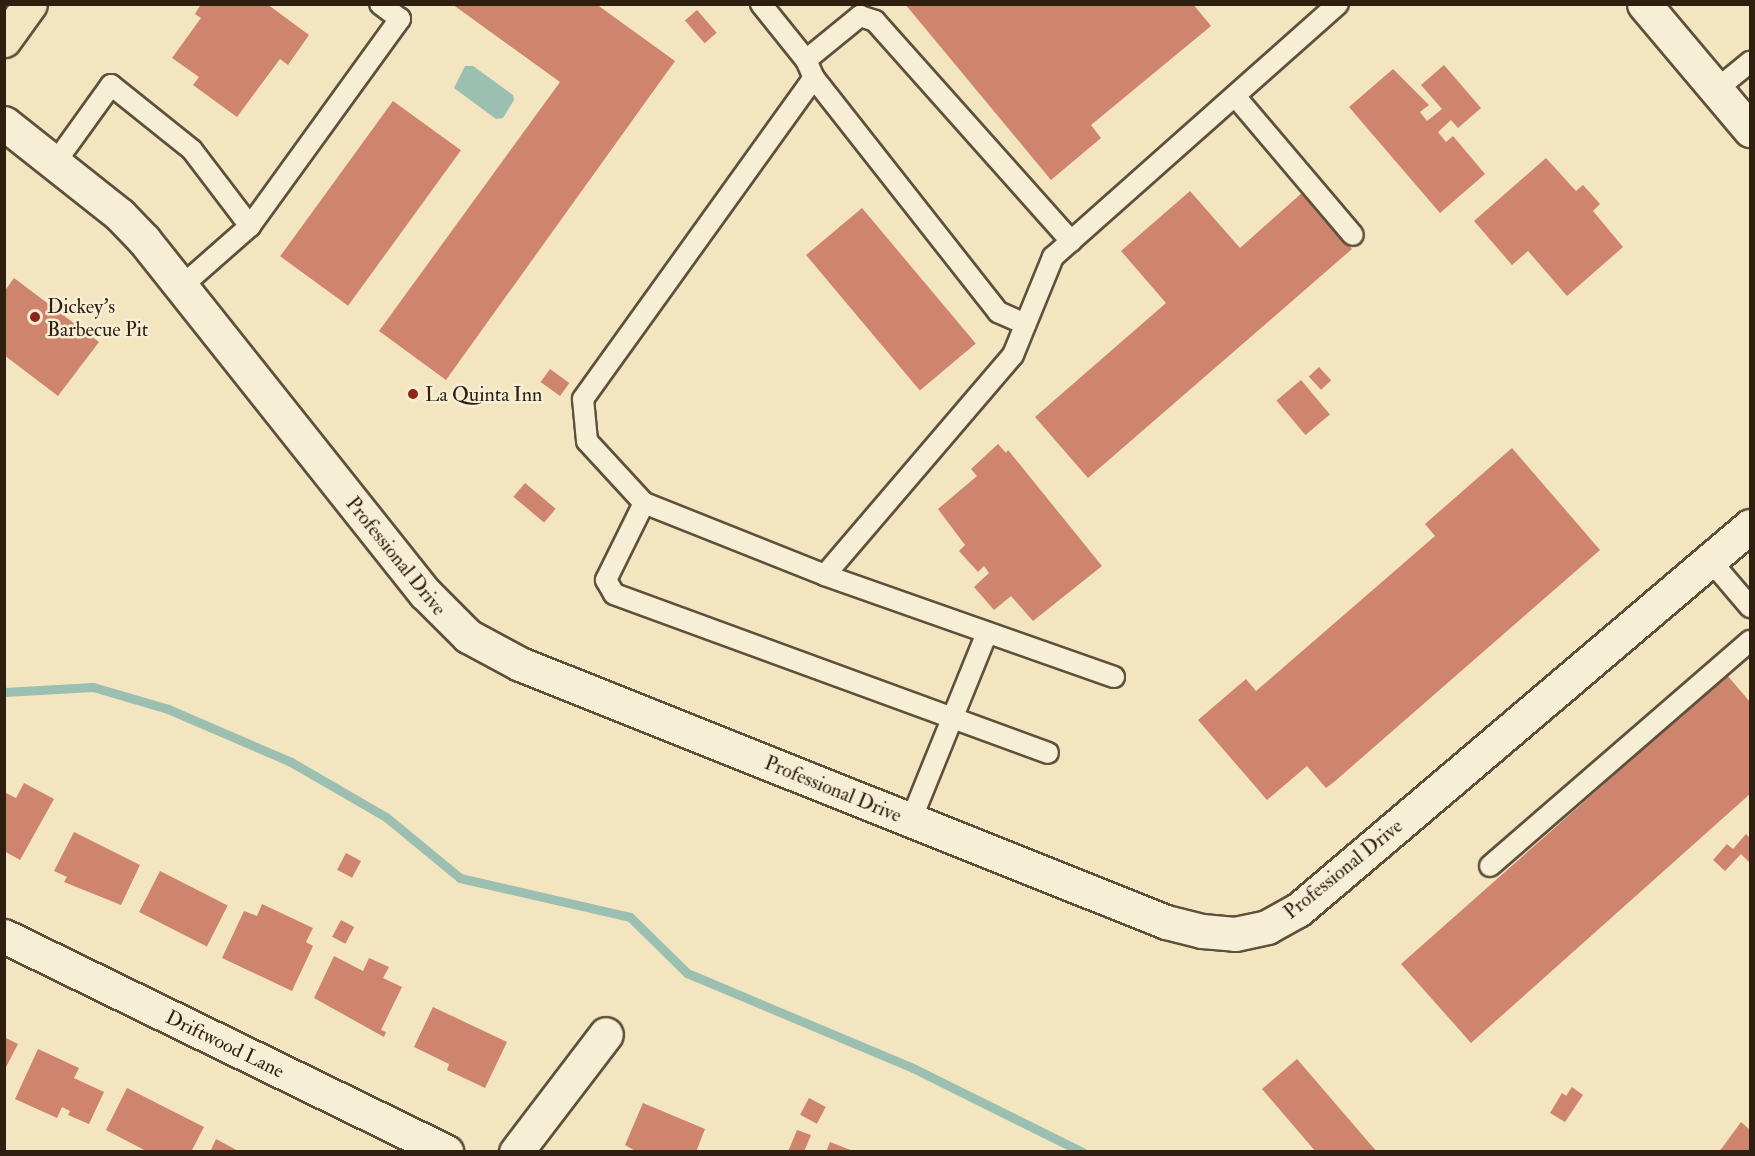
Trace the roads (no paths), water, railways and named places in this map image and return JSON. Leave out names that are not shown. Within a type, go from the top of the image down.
[{"type":"highway","points":[[4,40],[30,4]]},
{"type":"street","points":[[1644,4],[1750,130]]},
{"type":"street","name":"Professional Drive","points":[[4,123],[120,215],[183,285],[425,593],[468,636],[520,664],[1166,922],[1235,934],[1268,927],[1298,910],[1750,526]]},
{"type":"street","name":"Driftwood Lane","points":[[4,936],[446,1152]]},
{"type":"street","points":[[516,1152],[606,1034]]},
{"type":"lane","points":[[183,285],[250,226],[400,19],[380,4]]},
{"type":"lane","points":[[761,4],[998,312],[1025,324]]},
{"type":"lane","points":[[825,575],[1012,354],[1053,257],[1338,4]]},
{"type":"lane","points":[[1071,242],[875,21],[860,16],[810,69],[583,399],[587,441],[644,503],[825,575],[1113,677]]},
{"type":"lane","points":[[1717,89],[1750,62]]},
{"type":"lane","points":[[55,163],[111,86],[192,150],[250,226]]},
{"type":"lane","points":[[1235,96],[1353,235]]},
{"type":"lane","points":[[644,503],[606,580],[614,594],[1048,753]]},
{"type":"lane","points":[[1710,560],[1750,607]]},
{"type":"lane","points":[[911,820],[987,633]]},
{"type":"lane","points":[[1490,866],[1750,641]]},
{"type":"waterway","points":[[4,692],[93,687],[168,709],[291,762],[386,817],[460,878],[630,917],[687,973],[913,1068],[1082,1152]]},
{"type":"place","name":"Dickey's Barbecue Pit","points":[[35,317]]},
{"type":"place","name":"La Quinta Inn","points":[[413,394]]}]
